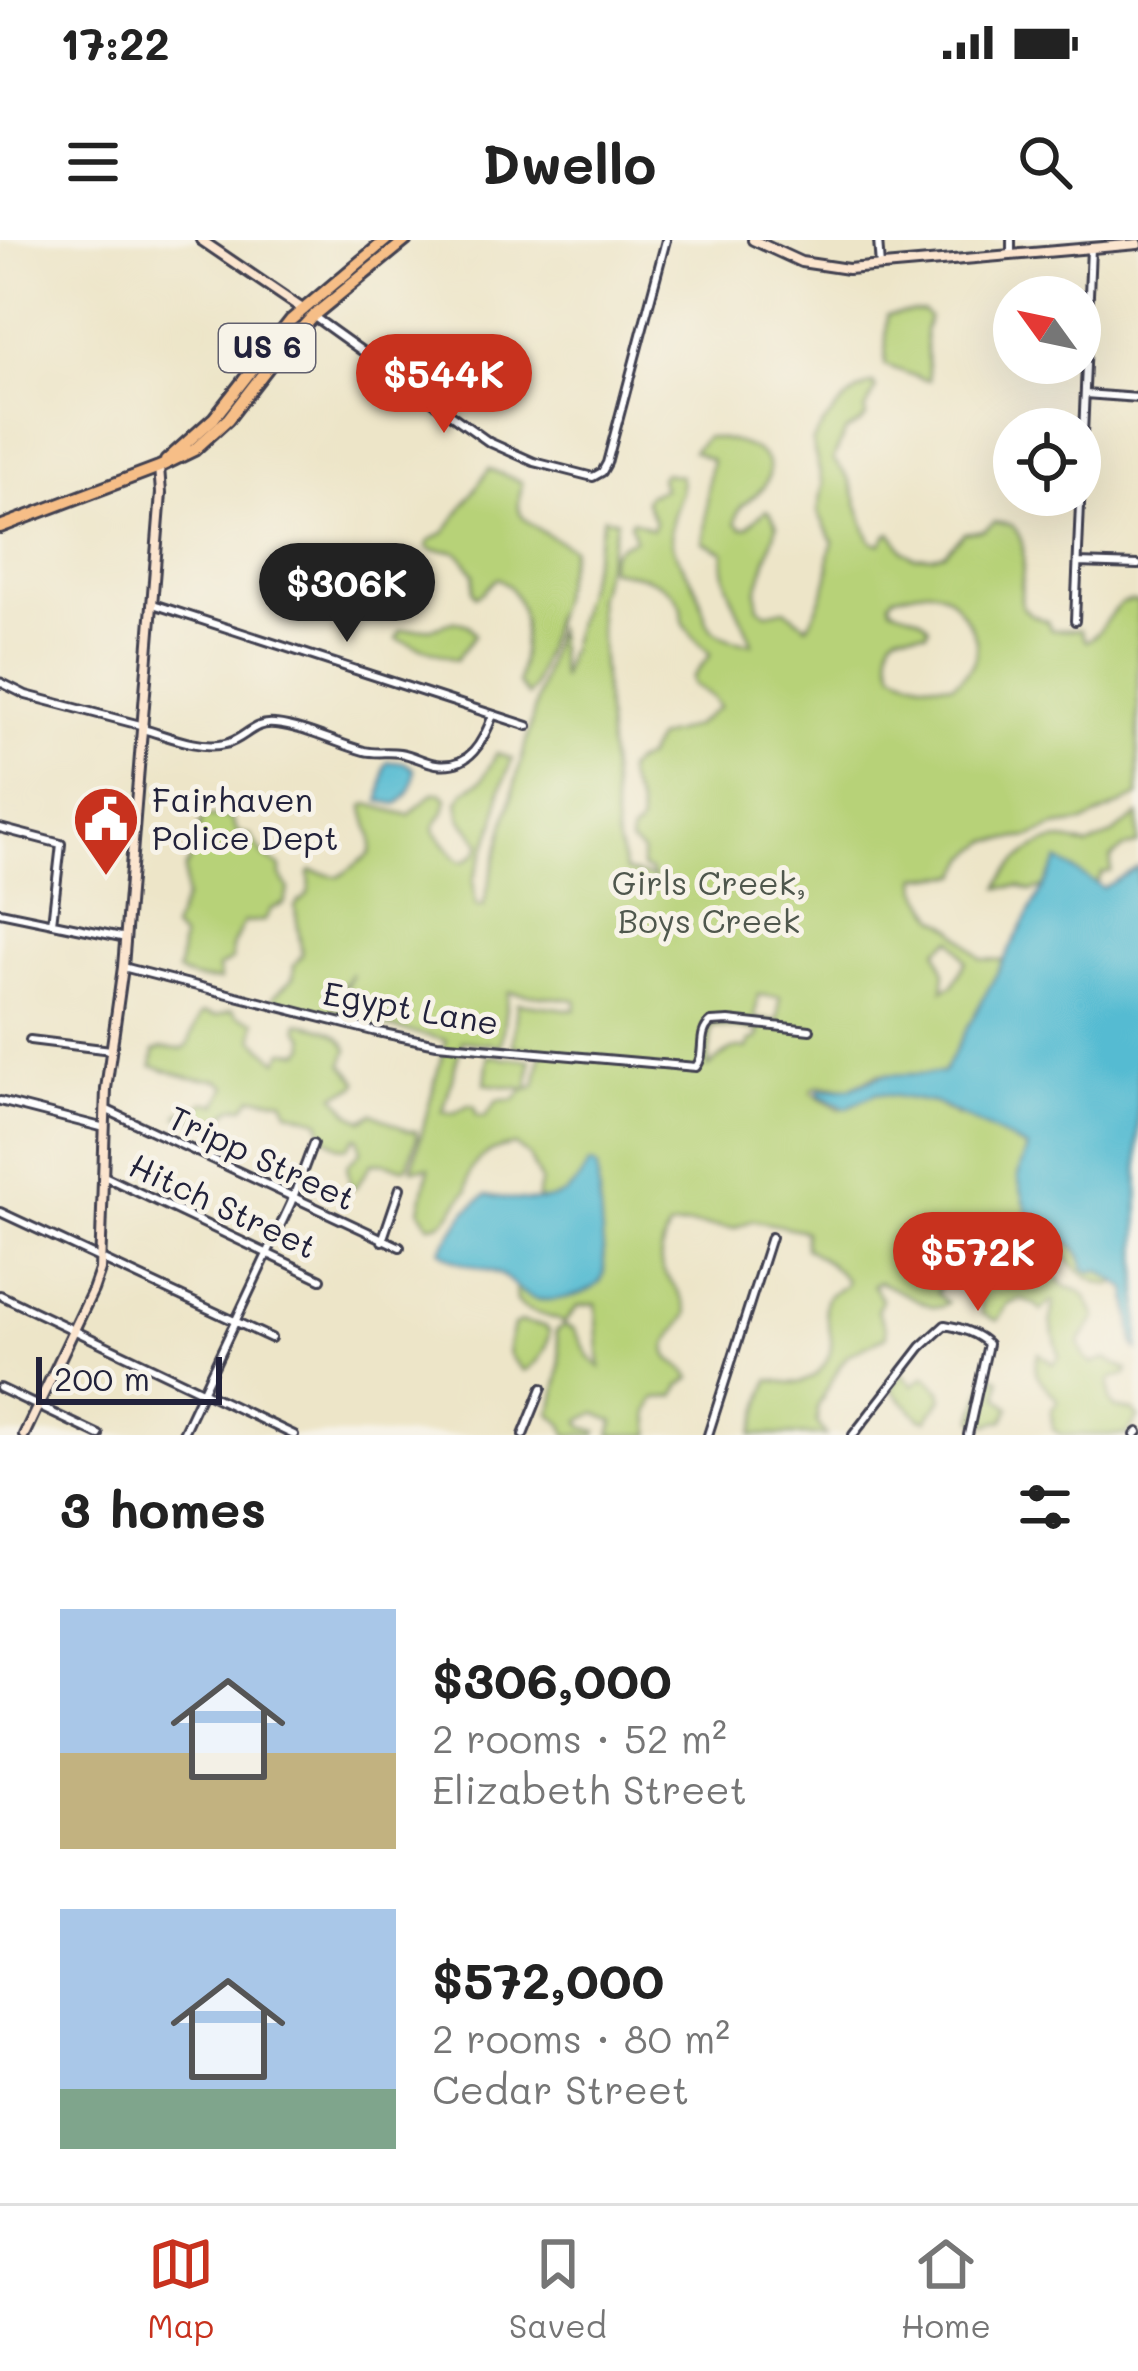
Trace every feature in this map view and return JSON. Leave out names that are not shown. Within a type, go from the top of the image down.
[{"type":"highway","name":"US 6","points":[[0,526],[194,450],[220,428],[308,312],[386,240]]},
{"type":"highway","name":"US 6","points":[[308,312],[406,240]]},
{"type":"main road","points":[[200,240],[308,312]]},
{"type":"main road","points":[[753,240],[801,262],[848,269],[1138,244]]},
{"type":"main road","points":[[24,1435],[99,1276],[105,1109],[124,967],[161,493],[159,467]]},
{"type":"street","points":[[308,312],[489,442],[545,466],[587,477],[607,463],[667,240]]},
{"type":"street","points":[[878,240],[880,267]]},
{"type":"street","points":[[1011,240],[1011,255]]},
{"type":"street","points":[[1075,622],[1091,248]]},
{"type":"street","points":[[1085,394],[1138,398]]},
{"type":"street","points":[[1078,563],[1138,565]]},
{"type":"street","points":[[153,604],[528,726]]},
{"type":"street","points":[[0,682],[26,695],[199,744],[231,743],[259,725],[273,723],[371,752],[400,753],[442,764],[475,752],[493,715]]},
{"type":"street","points":[[0,828],[61,844],[52,923]]},
{"type":"street","points":[[0,913],[126,938]]},
{"type":"street","name":"Egypt Lane","points":[[124,967],[437,1044],[696,1067],[703,1034],[711,1022],[810,1030]]},
{"type":"street","points":[[30,1040],[111,1050]]},
{"type":"street","points":[[0,1101],[105,1128]]},
{"type":"street","name":"Tripp Street","points":[[105,1109],[400,1247]]},
{"type":"street","points":[[182,1435],[314,1144]]},
{"type":"street","name":"Hitch Street","points":[[104,1176],[321,1279]]},
{"type":"street","points":[[382,1241],[400,1188]]},
{"type":"street","points":[[0,1212],[271,1337]]},
{"type":"street","points":[[708,1435],[771,1237]]},
{"type":"street","points":[[0,1294],[289,1434]]},
{"type":"street","points":[[853,1435],[907,1364],[945,1325],[988,1344],[968,1435]]},
{"type":"street","points":[[0,1388],[99,1435]]},
{"type":"street","points":[[524,1435],[542,1388]]},
{"type":"green space","points":[[923,311],[929,317],[925,331],[929,380],[885,365],[887,315]]},
{"type":"green space","name":"Girls Creek, Boys Creek","points":[[873,383],[876,389],[866,417],[845,432],[833,460],[850,481],[873,542],[881,544],[892,533],[914,557],[933,556],[944,553],[964,533],[984,530],[995,522],[1012,525],[1024,554],[1022,607],[1047,621],[1051,630],[1080,630],[1086,641],[1121,604],[1138,602],[1138,796],[1083,823],[1054,827],[1031,837],[989,841],[969,857],[959,875],[918,877],[919,890],[937,918],[981,959],[1003,960],[1007,965],[948,1072],[936,1076],[878,1074],[851,1088],[819,1086],[812,1093],[840,1109],[879,1092],[935,1103],[1027,1148],[1024,1201],[1031,1226],[1059,1236],[1076,1250],[1087,1269],[1099,1270],[1116,1282],[1092,1280],[1043,1240],[1033,1246],[1030,1257],[1050,1267],[1064,1286],[1087,1298],[1096,1318],[1079,1343],[1085,1358],[1092,1364],[1106,1359],[1128,1370],[1109,1382],[1110,1401],[1115,1408],[1134,1411],[1138,1418],[1126,1435],[1063,1435],[1053,1430],[1051,1411],[1058,1400],[1040,1379],[1036,1361],[1039,1353],[1053,1364],[1059,1356],[1051,1321],[1054,1302],[1041,1311],[1021,1299],[1007,1305],[997,1321],[982,1314],[979,1294],[965,1284],[942,1281],[937,1293],[947,1303],[933,1307],[879,1282],[873,1285],[882,1300],[877,1311],[886,1336],[848,1355],[841,1364],[817,1408],[817,1422],[826,1435],[752,1435],[769,1380],[803,1382],[828,1358],[831,1338],[825,1303],[846,1280],[805,1248],[805,1231],[753,1220],[734,1228],[669,1228],[662,1267],[688,1313],[667,1351],[691,1378],[675,1396],[655,1399],[649,1412],[651,1435],[610,1435],[614,1421],[595,1413],[580,1421],[583,1427],[597,1431],[596,1435],[567,1435],[550,1413],[560,1365],[556,1331],[564,1325],[574,1329],[600,1367],[596,1304],[578,1306],[564,1323],[516,1301],[516,1278],[538,1208],[541,1182],[529,1156],[515,1145],[481,1158],[452,1213],[429,1225],[420,1210],[429,1168],[412,1169],[446,1040],[336,1015],[352,973],[333,1013],[273,1002],[293,978],[294,965],[302,955],[295,907],[308,894],[311,871],[339,877],[370,854],[364,806],[368,804],[409,815],[433,793],[442,793],[447,799],[435,832],[457,860],[472,856],[481,843],[461,819],[458,802],[482,780],[497,753],[512,759],[500,791],[496,821],[473,880],[476,906],[483,907],[556,627],[561,679],[604,517],[617,520],[597,599],[616,837],[626,871],[654,878],[642,868],[642,852],[630,843],[640,818],[626,770],[645,758],[657,738],[694,726],[719,707],[693,684],[692,678],[710,655],[686,627],[674,595],[649,578],[609,569],[611,556],[616,548],[635,539],[632,520],[652,529],[655,522],[645,500],[663,489],[663,473],[680,476],[671,530],[676,554],[713,630],[728,639],[752,643],[728,588],[724,552],[703,542],[712,460],[693,451],[706,437],[751,448],[768,462],[769,472],[761,490],[740,509],[736,523],[747,527],[766,510],[777,525],[757,590],[758,607],[767,613],[785,609],[807,626],[826,583],[833,542],[818,512],[823,484],[812,443],[838,408]],"holes":[[[939,591],[964,616],[975,635],[976,653],[969,669],[953,684],[894,671],[889,648],[894,634],[927,632],[929,628],[917,616],[891,607],[894,596]],[[952,939],[966,961],[953,985],[943,990],[945,973],[937,950]],[[508,992],[576,1000],[575,1010],[517,1003],[513,1046],[542,1050],[535,1086],[514,1100],[498,1100],[485,1117],[477,1116],[474,1106],[468,1105],[454,1113],[443,1112],[462,1041],[501,1045]],[[758,995],[780,997],[778,1021],[755,1019]],[[712,1026],[760,1031],[747,1049],[731,1050],[708,1067]]]},
{"type":"green space","points":[[489,469],[522,482],[519,504],[523,517],[572,548],[528,696],[518,684],[523,626],[509,587],[498,578],[476,596],[474,574],[462,556],[427,546],[445,532]]},
{"type":"green space","points":[[455,621],[468,625],[475,635],[456,660],[396,639],[401,630]]},
{"type":"green space","points":[[1138,815],[1138,844],[1111,858],[1111,871],[1102,873],[1097,883],[1031,891],[1019,886],[999,888],[1009,870],[1037,847],[1059,841],[1088,846]]},
{"type":"green space","points":[[205,816],[231,818],[238,833],[250,835],[264,856],[281,867],[289,889],[284,904],[271,909],[264,921],[244,922],[232,947],[232,960],[218,968],[220,980],[178,972],[182,938],[172,929],[185,899],[185,869],[200,845],[200,823]]},
{"type":"green space","points":[[232,1010],[255,1021],[254,1039],[278,1061],[284,1051],[301,1052],[306,1046],[298,1023],[339,1037],[348,1049],[343,1064],[358,1082],[335,1095],[363,1120],[373,1113],[416,1131],[408,1165],[372,1163],[351,1189],[347,1165],[361,1151],[359,1138],[348,1147],[338,1146],[323,1136],[319,1120],[288,1111],[283,1100],[253,1097],[220,1120],[178,1116],[198,1110],[203,1102],[218,1104],[227,1086],[152,1066],[154,1051],[183,1049],[200,1015]]},
{"type":"green space","points":[[488,1056],[531,1060],[528,1089],[485,1084]]},
{"type":"green space","points":[[520,1322],[549,1330],[542,1354],[524,1371],[508,1352],[513,1326]]},
{"type":"green space","points":[[902,1373],[913,1385],[925,1376],[941,1391],[942,1398],[927,1420],[891,1389]]},
{"type":"green space","points":[[988,1375],[1000,1379],[999,1397],[1010,1408],[1004,1420],[987,1425],[974,1417]]},
{"type":"water","points":[[388,762],[404,762],[414,769],[410,789],[397,804],[380,801]]},
{"type":"water","points":[[1058,860],[1103,888],[1138,867],[1138,1350],[1127,1289],[1099,1270],[1084,1269],[1077,1250],[1059,1236],[1046,1229],[1035,1235],[1018,1177],[1027,1148],[935,1103],[877,1093],[846,1108],[818,1090],[851,1088],[883,1075],[943,1073]]},
{"type":"water","points":[[589,1164],[597,1168],[604,1269],[601,1280],[589,1290],[559,1299],[531,1298],[501,1275],[461,1263],[440,1250],[467,1210],[486,1195],[555,1198],[572,1188]]},
{"type":"place","name":"Fairhaven Police Dept","points":[[106,878]]}]
